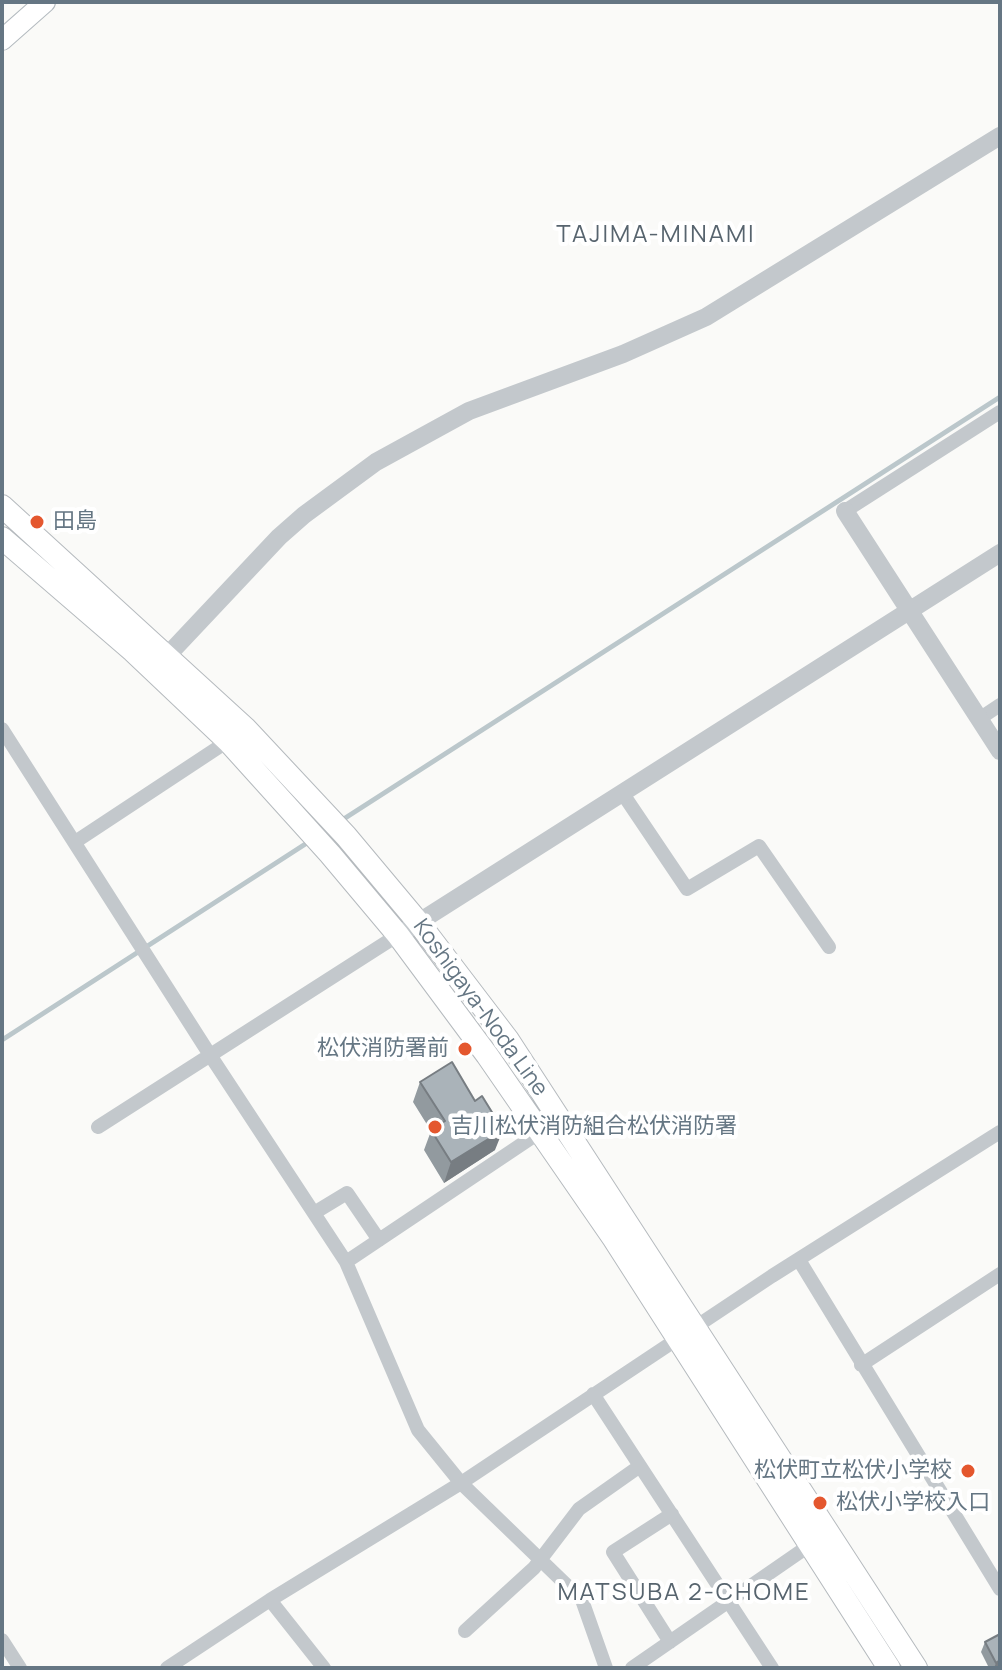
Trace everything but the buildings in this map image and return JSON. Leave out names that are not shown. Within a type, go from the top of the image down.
[{"type":"main road","points":[[2,40],[45,2]]},
{"type":"main road","name":"Koshigaya-Noda Line","points":[[2,506],[245,728],[346,836],[418,922],[508,1040],[810,1545],[889,1668]]},
{"type":"main road","name":"Koshigaya-Noda Line","points":[[2,538],[133,651],[228,741],[321,843],[398,935],[685,1334],[916,1668]]},
{"type":"street","points":[[167,656],[279,537],[376,462],[469,411],[623,354],[706,317],[1000,136]]},
{"type":"street","points":[[1000,412],[845,511],[1000,751]]},
{"type":"street","points":[[98,1127],[1000,553]]},
{"type":"street","points":[[979,719],[1000,705]]},
{"type":"street","points":[[2,729],[346,1262],[418,1430],[461,1483],[582,1600],[606,1668]]},
{"type":"street","points":[[75,842],[228,741]]},
{"type":"street","points":[[623,794],[687,889],[759,846],[829,947]]},
{"type":"street","points":[[346,1262],[540,1132]]},
{"type":"street","points":[[167,1668],[270,1600],[461,1483],[685,1334],[1000,1132]]},
{"type":"street","points":[[314,1213],[347,1193],[379,1240]]},
{"type":"street","points":[[799,1260],[1000,1589]]},
{"type":"street","points":[[861,1365],[1000,1274]]},
{"type":"street","points":[[593,1394],[772,1668]]},
{"type":"street","points":[[465,1631],[534,1568],[579,1509],[640,1466]]},
{"type":"street","points":[[670,1642],[613,1552],[672,1514]]},
{"type":"street","points":[[632,1668],[810,1545]]},
{"type":"street","points":[[270,1600],[324,1668]]},
{"type":"street","points":[[2,1640],[20,1668]]},
{"type":"waterway","points":[[339,822],[1000,397]]},
{"type":"waterway","points":[[2,1040],[310,841]]},
{"type":"place","name":"田島","points":[[37,522]]},
{"type":"place","name":"松伏消防署前","points":[[465,1049]]},
{"type":"place","name":"吉川松伏消防組合松伏消防署","points":[[435,1127]]},
{"type":"place","name":"松伏町立松伏小学校","points":[[968,1471]]},
{"type":"place","name":"松伏小学校入口","points":[[820,1503]]},
{"type":"district","name":"TAJIMA-MINAMI","points":[[656,235]]},
{"type":"district","name":"MATSUBA 2-CHOME","points":[[684,1593]]}]
